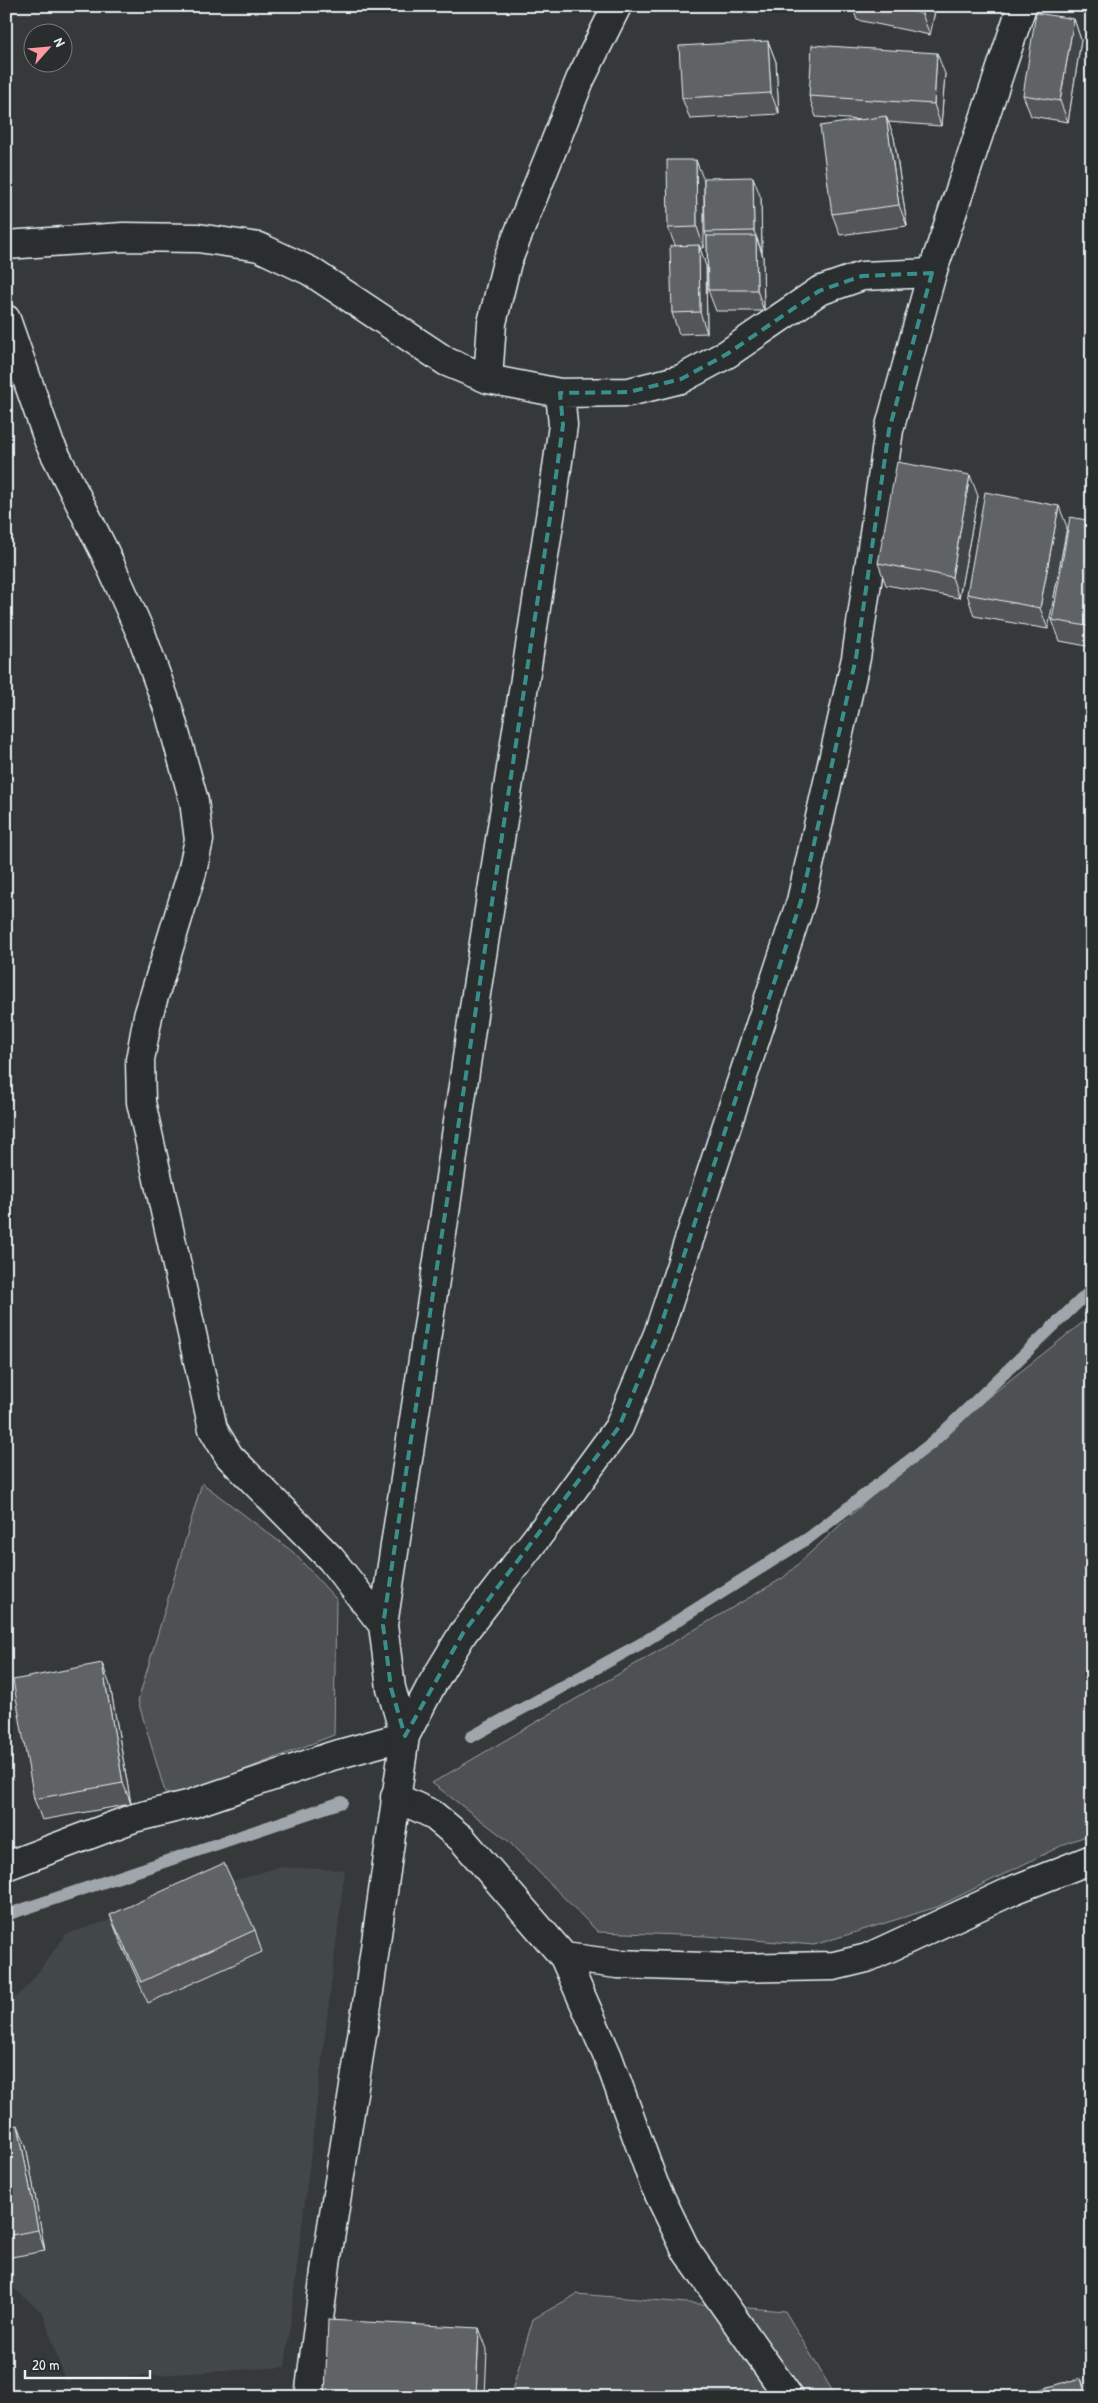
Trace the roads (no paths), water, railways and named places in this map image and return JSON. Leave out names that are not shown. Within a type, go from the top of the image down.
[{"type":"street","points":[[488,379],[492,323],[507,262],[580,80],[617,6]]},
{"type":"street","points":[[310,2397],[326,2264],[368,1998],[405,1736],[431,1686],[463,1633],[619,1427],[658,1334],[801,901],[856,658],[889,430],[932,272],[1022,6]]},
{"type":"street","points":[[6,245],[123,237],[198,238],[259,247],[310,271],[447,362],[488,379],[560,394],[629,392],[680,379],[727,354],[818,291],[862,276],[932,272]]},
{"type":"street","points":[[6,320],[49,442],[105,553],[142,636],[169,711],[194,801],[199,840],[192,872],[148,1016],[140,1060],[141,1102],[214,1429],[229,1456],[331,1559],[383,1625]]},
{"type":"street","points":[[405,1736],[391,1688],[383,1625],[444,1227],[476,994],[552,511],[563,425],[560,394]]},
{"type":"street","points":[[6,1866],[134,1818],[191,1804],[332,1756],[405,1736]]},
{"type":"street","points":[[395,1797],[432,1814],[462,1839],[564,1956],[608,2058],[654,2184],[687,2252],[788,2397]]},
{"type":"street","points":[[564,1956],[617,1964],[733,1968],[834,1966],[867,1958],[1016,1889],[1092,1858]]},
{"type":"waterway","points":[[471,1737],[642,1643],[810,1537],[933,1442],[1092,1289]]},
{"type":"waterway","points":[[6,1915],[342,1802]]}]
